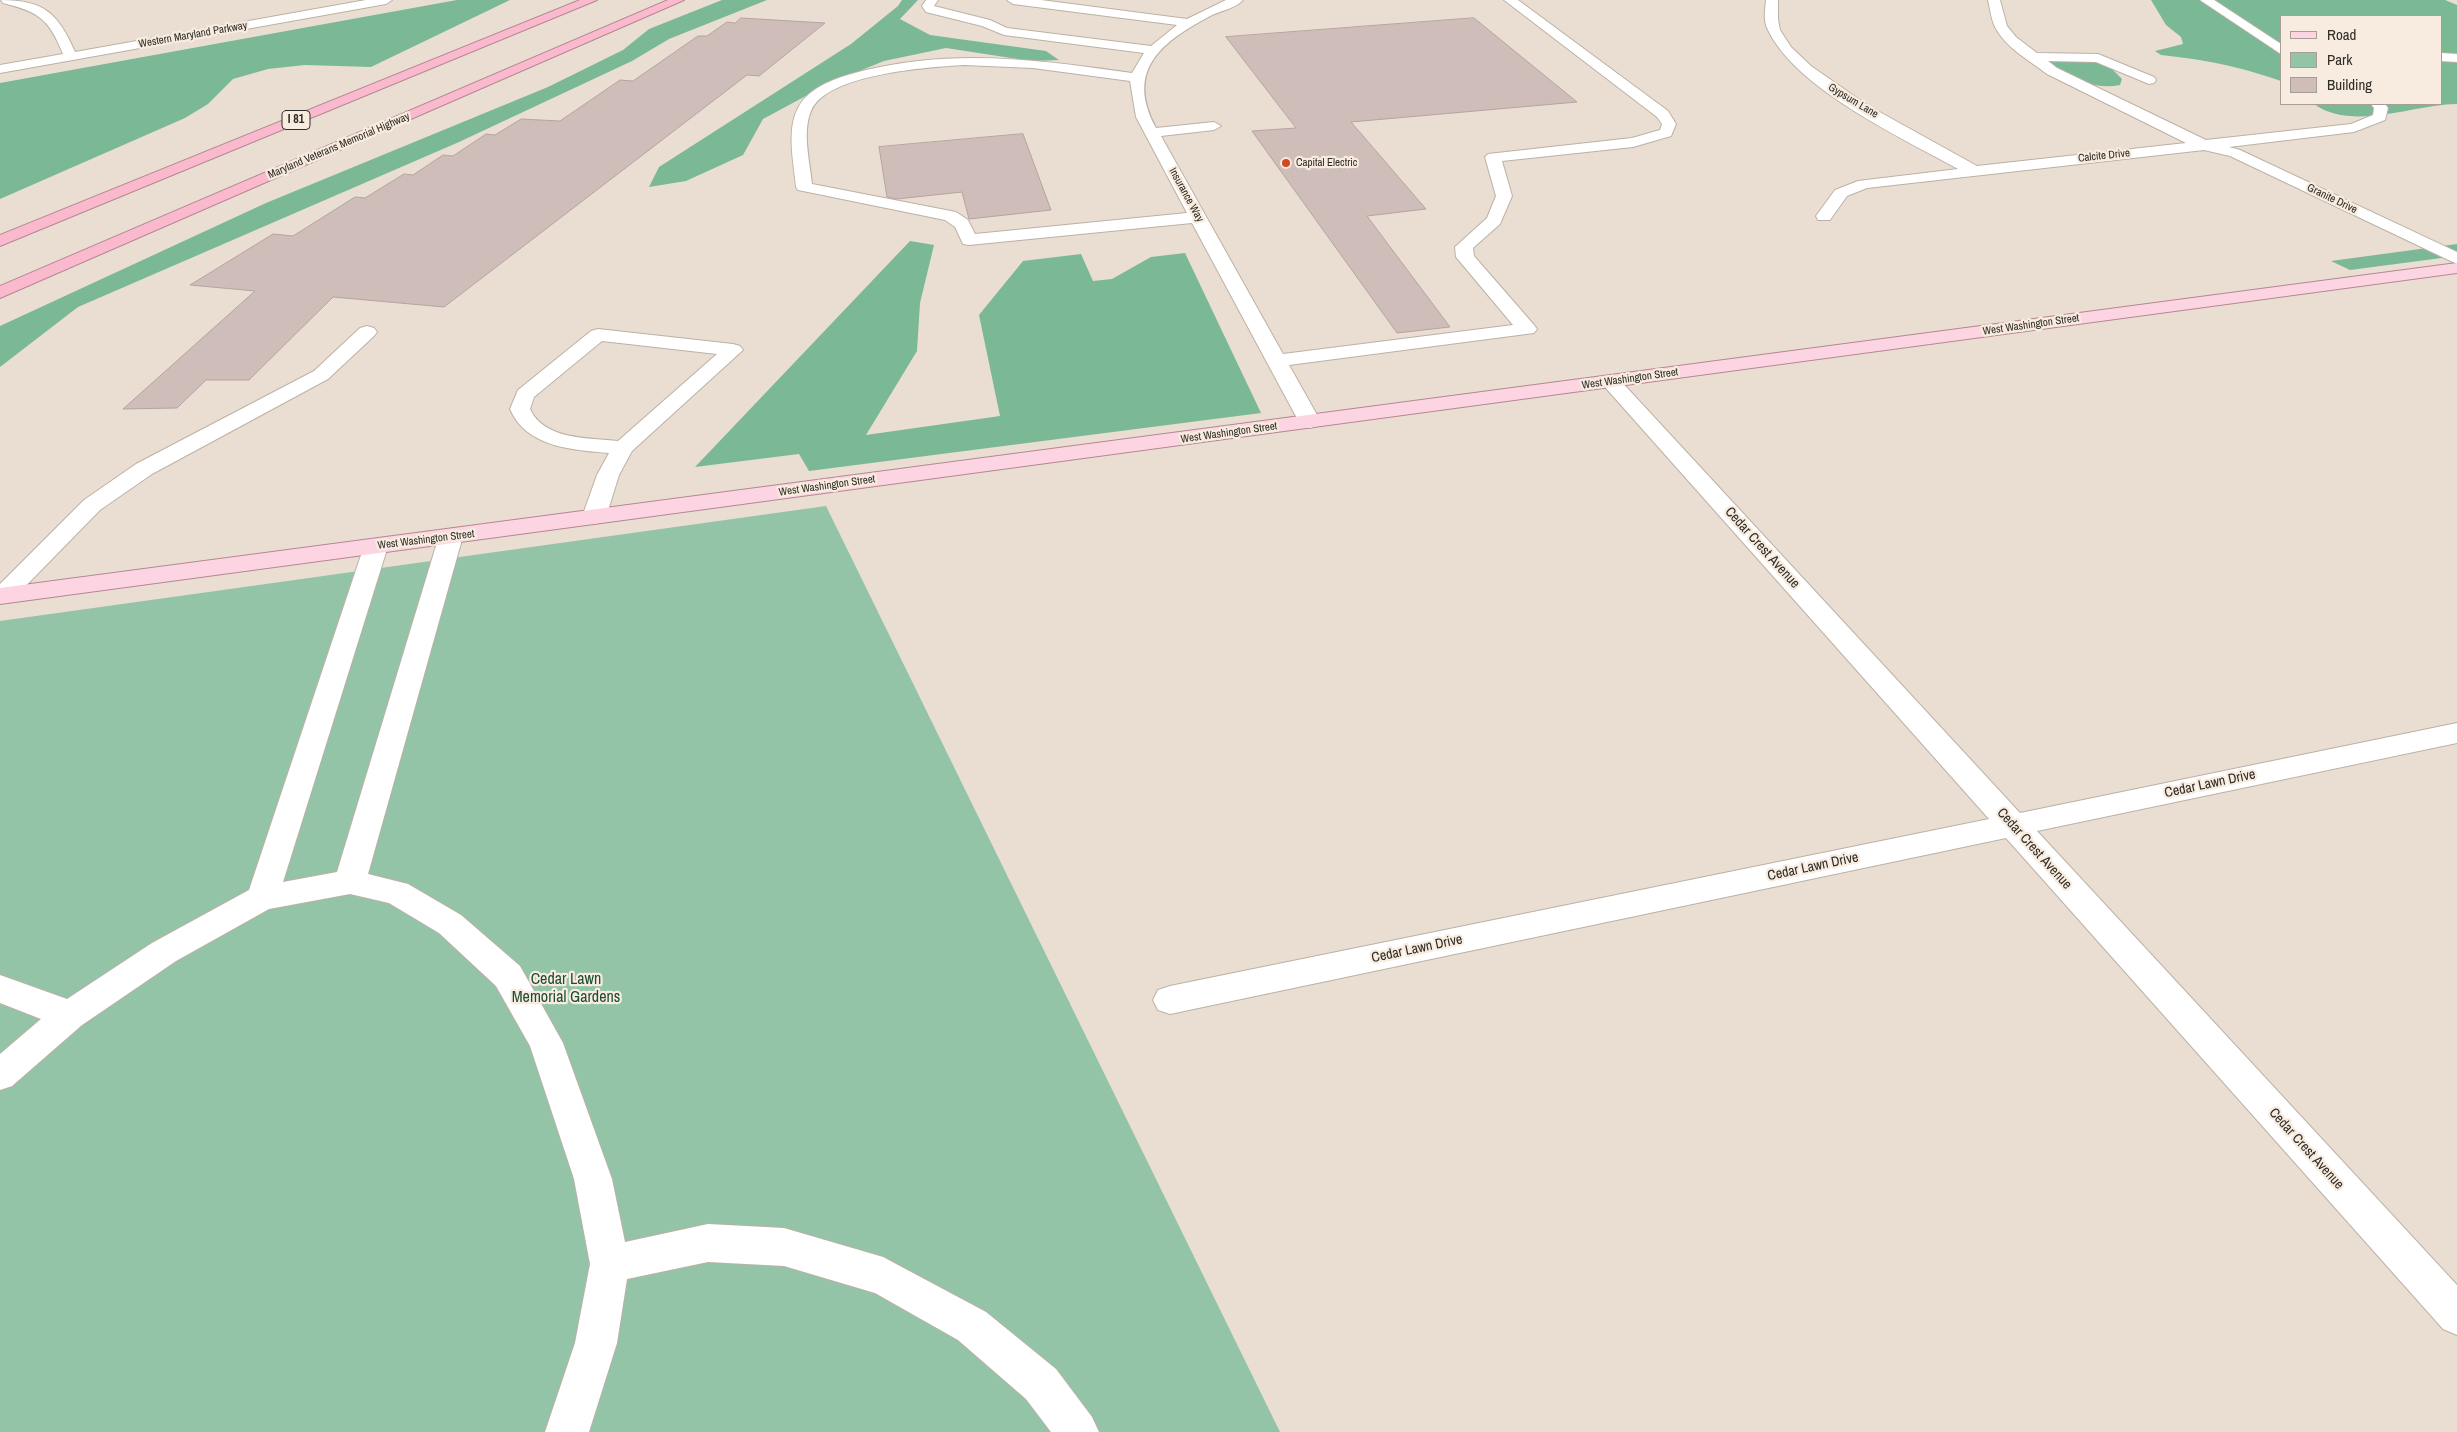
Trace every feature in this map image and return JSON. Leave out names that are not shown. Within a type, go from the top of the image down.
[{"type":"highway","name":"I 81","points":[[0,240],[591,0]]},
{"type":"highway","name":"Maryland Veterans Memorial Highway","points":[[0,292],[678,0]]},
{"type":"main road","name":"West Washington Street","points":[[1,596],[1611,382],[2452,266]]},
{"type":"street","points":[[7,0],[26,4],[51,17],[58,25],[71,57]]},
{"type":"street","name":"Western Maryland Parkway","points":[[0,69],[386,0]]},
{"type":"street","points":[[932,0],[928,6],[930,9],[986,23],[1004,31],[1154,50]]},
{"type":"street","points":[[1013,0],[1190,23]]},
{"type":"street","name":"Insurance Way","points":[[1237,0],[1190,23],[1154,50],[1145,61],[1138,78],[1138,99],[1143,117],[1310,422]]},
{"type":"street","points":[[1277,362],[1527,329],[1465,257],[1464,247],[1494,220],[1504,196],[1494,157],[1633,142],[1666,133],[1669,124],[1663,114],[1510,0]]},
{"type":"street","name":"Gypsum Lane","points":[[1772,0],[1771,21],[1774,31],[1788,53],[1809,72],[1836,92],[1972,170]]},
{"type":"street","name":"Granite Drive","points":[[1994,0],[2002,26],[2011,40],[2032,57],[2077,84],[2204,145],[2209,157],[2452,266]]},
{"type":"street","points":[[2206,0],[2280,49]]},
{"type":"street","points":[[2032,57],[2098,58],[2149,80]]},
{"type":"street","points":[[2442,57],[2457,58]]},
{"type":"street","points":[[1138,78],[1028,63],[960,60],[904,65],[848,80],[827,89],[813,99],[801,118],[804,187],[950,216],[962,224],[969,240],[1198,217]]},
{"type":"street","name":"Calcite Drive","points":[[1824,216],[1841,193],[1858,186],[1972,170],[2354,128],[2380,117],[2381,108],[2379,105]]},
{"type":"street","points":[[1152,132],[1214,126]]},
{"type":"street","points":[[1,596],[92,505],[118,486],[144,469],[321,376],[367,332]]},
{"type":"street","points":[[594,517],[608,475],[623,448],[733,350],[598,335],[525,394],[520,409],[528,423],[545,434],[578,443],[623,448]]},
{"type":"street","name":"Cedar Crest Avenue","points":[[1611,382],[2457,1315]]},
{"type":"street","points":[[350,882],[451,536]]},
{"type":"street","points":[[262,898],[376,546]]},
{"type":"street","name":"Cedar Lawn Drive","points":[[1170,1000],[2457,733]]},
{"type":"street","points":[[0,1075],[70,1015],[164,952],[262,898],[350,882],[397,893],[450,924],[508,976],[546,1043],[593,1179],[610,1264],[596,1344],[567,1432]]},
{"type":"street","points":[[0,989],[70,1015]]},
{"type":"street","points":[[610,1264],[708,1243],[784,1247],[883,1276],[972,1326],[1041,1384],[1077,1432]]},
{"type":"green space","points":[[457,0],[510,0],[371,67],[305,65],[268,69],[233,79],[208,104],[185,118],[0,199],[0,83]]},
{"type":"green space","points":[[722,0],[767,0],[669,39],[632,61],[459,142],[78,307],[0,367],[0,326],[266,203],[548,87],[623,50],[649,29]]},
{"type":"green space","points":[[902,0],[918,0],[900,19],[930,35],[1046,51],[1059,60],[1031,61],[946,48],[884,61],[828,84],[763,119],[743,155],[686,181],[649,187],[659,167],[851,44],[898,6]]},
{"type":"green space","points":[[2151,0],[2445,0],[2457,5],[2457,104],[2442,105],[2442,15],[2280,15],[2280,81],[2222,64],[2161,55],[2155,51],[2183,44],[2181,37],[2166,25]]},
{"type":"green space","points":[[2039,55],[2102,59],[2122,79],[2120,85],[2097,86],[2067,74]]},
{"type":"green space","points":[[2316,105],[2440,105],[2365,116],[2347,116],[2330,112]]},
{"type":"green space","points":[[910,241],[934,245],[920,303],[917,351],[866,435],[1000,416],[979,315],[1023,261],[1081,254],[1093,281],[1112,279],[1151,257],[1185,253],[1261,413],[809,471],[799,454],[695,467]]},
{"type":"green space","points":[[2457,244],[2457,256],[2350,270],[2331,261]]},
{"type":"green space","name":"Cedar Lawn Memorial Gardens","points":[[826,506],[1280,1432],[0,1432],[0,621]]},
{"type":"building","points":[[741,18],[825,23],[759,76],[747,75],[444,307],[333,297],[249,380],[206,380],[177,408],[123,409],[255,291],[190,285],[273,234],[293,236],[355,197],[365,198],[404,174],[413,175],[443,155],[453,156],[486,134],[495,135],[521,119],[560,121],[620,80],[633,81],[698,36],[707,36],[727,22],[735,23]]},
{"type":"building","points":[[1474,18],[1577,102],[1351,122],[1426,209],[1367,216],[1450,327],[1397,333],[1252,131],[1296,128],[1226,37]]},
{"type":"building","points":[[1023,134],[1051,210],[969,219],[962,192],[897,199],[887,197],[879,147]]},
{"type":"place","name":"Capital Electric","points":[[1286,163]]}]
